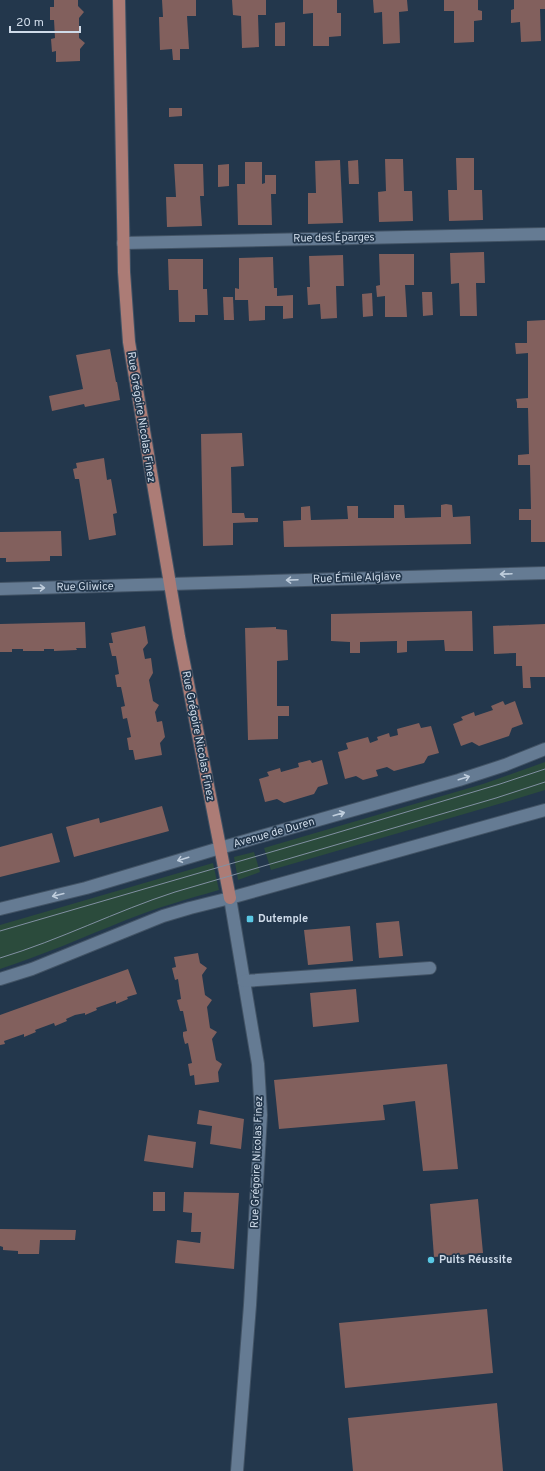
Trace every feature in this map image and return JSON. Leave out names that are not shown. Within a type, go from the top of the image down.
[{"type":"main road","name":"Rue Grégoire Nicolas Finez","points":[[119,0],[123,243],[125,298],[129,342],[169,585],[230,898]]},
{"type":"street","name":"Rue des Éparges","points":[[123,243],[545,234]]},
{"type":"street","name":"Rue Émile Alglave","points":[[169,585],[545,573]]},
{"type":"street","name":"Rue Gliwice","points":[[0,589],[169,585]]},
{"type":"street","name":"Avenue de Duren","points":[[0,909],[86,888],[459,780],[505,765],[545,749]]},
{"type":"street","points":[[0,979],[32,969],[177,911],[230,898],[545,810]]},
{"type":"street","name":"Rue Grégoire Nicolas Finez","points":[[230,898],[258,1064],[261,1115],[250,1305],[237,1471]]},
{"type":"street","points":[[244,980],[430,968]]},
{"type":"green space","points":[[545,762],[545,790],[271,870],[264,848],[483,784]]},
{"type":"green space","points":[[254,852],[260,872],[238,880],[234,857]]},
{"type":"green space","points":[[213,863],[219,890],[183,900],[126,920],[48,952],[0,969],[0,925]]},
{"type":"building","points":[[54,0],[78,0],[78,6],[84,12],[79,18],[79,38],[85,43],[80,49],[80,61],[56,62],[56,51],[52,52],[51,39],[55,38],[54,20],[50,20],[50,7],[54,7]]},
{"type":"building","points":[[162,0],[196,0],[196,16],[187,16],[189,49],[180,49],[180,60],[173,60],[172,49],[160,50],[159,17],[163,17]]},
{"type":"building","points":[[232,0],[266,0],[266,15],[258,15],[259,47],[242,48],[241,16],[233,15]]},
{"type":"building","points":[[303,0],[337,0],[337,13],[341,13],[341,36],[329,37],[329,46],[313,46],[313,13],[303,14]]},
{"type":"building","points":[[373,0],[407,0],[408,11],[399,12],[400,43],[383,44],[382,12],[374,13]]},
{"type":"building","points":[[444,0],[478,0],[478,10],[482,11],[482,20],[474,21],[474,42],[454,43],[454,11],[444,11]]},
{"type":"building","points":[[514,0],[545,0],[545,9],[540,9],[541,41],[521,42],[520,22],[511,23],[511,10],[514,9]]},
{"type":"building","points":[[285,22],[285,46],[275,46],[275,23]]},
{"type":"building","points":[[169,108],[182,108],[182,116],[169,117]]},
{"type":"building","points":[[456,158],[474,158],[474,190],[482,190],[483,220],[449,221],[448,190],[457,190]]},
{"type":"building","points":[[385,159],[403,159],[404,191],[412,191],[413,221],[379,222],[378,192],[386,191]]},
{"type":"building","points":[[340,160],[343,223],[308,224],[308,193],[316,193],[315,161]]},
{"type":"building","points":[[358,160],[359,184],[349,184],[348,161]]},
{"type":"building","points":[[245,162],[262,162],[262,184],[265,183],[265,175],[276,175],[276,194],[271,194],[272,225],[238,225],[237,184],[245,184]]},
{"type":"building","points":[[174,164],[203,164],[204,196],[200,196],[202,226],[167,227],[166,197],[176,197]]},
{"type":"building","points":[[229,164],[229,186],[218,187],[218,165]]},
{"type":"building","points":[[484,252],[485,283],[476,283],[477,316],[460,316],[459,283],[451,284],[450,253]]},
{"type":"building","points":[[379,254],[414,254],[414,285],[405,285],[407,317],[385,317],[385,296],[377,297],[376,286],[380,285]]},
{"type":"building","points":[[343,255],[344,286],[336,286],[337,318],[321,319],[320,304],[308,305],[307,287],[310,287],[309,256]]},
{"type":"building","points":[[273,257],[274,288],[277,288],[277,296],[293,295],[293,318],[283,319],[283,306],[265,306],[265,320],[249,321],[248,300],[235,300],[235,288],[239,289],[239,258]]},
{"type":"building","points":[[168,259],[203,259],[203,289],[207,289],[208,315],[195,315],[195,322],[179,322],[178,290],[169,290]]},
{"type":"building","points":[[422,292],[432,292],[433,315],[423,316]]},
{"type":"building","points":[[372,293],[373,316],[363,317],[362,294]]},
{"type":"building","points":[[223,297],[233,297],[234,320],[224,320]]},
{"type":"building","points":[[545,320],[545,542],[531,542],[531,520],[519,520],[519,509],[531,509],[530,465],[518,465],[518,455],[529,454],[528,408],[517,408],[516,399],[528,398],[528,353],[516,354],[515,343],[527,343],[527,321]]},
{"type":"building","points":[[110,349],[120,400],[85,407],[84,404],[52,411],[49,396],[83,389],[76,355]]},
{"type":"building","points":[[242,433],[244,466],[231,467],[232,513],[244,513],[245,518],[258,518],[258,522],[233,523],[233,545],[203,546],[201,434]]},
{"type":"building","points":[[104,458],[107,480],[111,479],[117,513],[113,514],[116,535],[89,540],[79,479],[75,479],[73,469],[77,468],[76,463]]},
{"type":"building","points":[[394,505],[404,505],[405,518],[441,517],[441,505],[452,505],[453,517],[470,516],[471,544],[284,547],[283,521],[301,520],[301,507],[310,506],[311,520],[348,519],[347,506],[358,506],[358,518],[394,518]]},
{"type":"building","points":[[61,531],[62,556],[50,556],[50,561],[6,562],[6,558],[0,558],[0,532]]},
{"type":"building","points":[[472,611],[473,651],[445,651],[444,640],[407,641],[407,652],[397,653],[397,641],[360,642],[360,653],[350,653],[350,642],[331,641],[331,614]]},
{"type":"building","points":[[85,622],[86,648],[54,651],[54,649],[44,649],[44,651],[23,651],[23,649],[12,649],[12,652],[0,652],[0,624]]},
{"type":"building","points":[[545,624],[545,677],[530,677],[531,688],[523,688],[522,666],[516,666],[516,653],[494,654],[493,626]]},
{"type":"building","points":[[145,626],[148,643],[143,649],[145,659],[151,658],[153,673],[149,680],[153,701],[159,705],[155,712],[157,722],[162,721],[165,737],[160,743],[162,755],[135,760],[133,750],[129,750],[127,738],[131,737],[127,718],[123,719],[121,707],[125,706],[121,687],[117,687],[115,675],[119,674],[116,656],[112,656],[109,643],[113,643],[111,633]]},
{"type":"building","points":[[276,627],[276,629],[287,630],[288,660],[277,661],[277,706],[289,706],[289,716],[278,716],[278,739],[248,740],[245,628]]},
{"type":"building","points":[[503,701],[505,705],[515,701],[523,724],[512,728],[509,736],[479,746],[472,742],[461,746],[453,724],[463,720],[461,717],[474,712],[475,716],[493,710],[491,706]]},
{"type":"building","points":[[419,723],[421,728],[431,726],[439,753],[428,756],[424,763],[394,771],[387,767],[376,770],[378,776],[363,780],[356,776],[345,779],[338,752],[348,749],[346,743],[368,737],[370,743],[378,740],[377,737],[389,733],[390,737],[398,735],[397,729]]},
{"type":"building","points":[[310,760],[312,763],[322,760],[328,784],[318,787],[314,794],[284,803],[277,799],[265,802],[259,779],[269,776],[267,772],[280,768],[281,772],[299,767],[298,763]]},
{"type":"building","points":[[162,806],[169,831],[74,857],[66,827],[99,818],[100,823]]},
{"type":"building","points":[[52,833],[60,862],[0,877],[0,847]]},
{"type":"building","points":[[399,921],[403,956],[379,958],[376,923]]},
{"type":"building","points":[[350,926],[353,961],[308,965],[304,930]]},
{"type":"building","points":[[198,953],[200,963],[207,968],[202,975],[205,995],[212,1000],[207,1007],[210,1028],[217,1032],[212,1039],[216,1060],[222,1064],[218,1072],[219,1082],[195,1085],[194,1075],[190,1076],[188,1064],[192,1063],[188,1043],[185,1044],[183,1036],[183,1032],[187,1031],[183,1011],[180,1011],[177,1000],[181,999],[178,979],[175,980],[172,968],[176,967],[174,957]]},
{"type":"building","points":[[128,969],[137,994],[127,997],[128,999],[116,1004],[116,1001],[96,1008],[97,1010],[85,1015],[85,1013],[75,1015],[66,1019],[67,1021],[55,1026],[54,1023],[35,1030],[36,1032],[24,1037],[24,1034],[4,1041],[5,1044],[0,1045],[0,1015]]},
{"type":"building","points":[[356,989],[359,1022],[313,1027],[310,993]]},
{"type":"building","points":[[447,1064],[458,1169],[423,1171],[415,1101],[383,1105],[385,1120],[279,1129],[274,1080]]},
{"type":"building","points":[[199,1110],[244,1119],[241,1149],[210,1144],[212,1126],[197,1124]]},
{"type":"building","points":[[148,1135],[196,1142],[193,1168],[144,1161]]},
{"type":"building","points":[[153,1192],[165,1192],[165,1211],[153,1211]]},
{"type":"building","points":[[184,1192],[239,1193],[234,1269],[175,1263],[177,1240],[200,1243],[201,1232],[191,1232],[192,1213],[183,1212]]},
{"type":"building","points":[[478,1199],[483,1253],[434,1257],[430,1204]]},
{"type":"building","points":[[0,1229],[76,1230],[75,1240],[40,1240],[39,1254],[18,1254],[18,1251],[3,1250],[3,1247],[0,1246]]},
{"type":"building","points":[[487,1309],[493,1373],[345,1388],[339,1323]]},
{"type":"building","points":[[497,1403],[503,1471],[353,1471],[348,1418]]},
{"type":"tram line","points":[[0,931],[326,836],[545,769]]},
{"type":"tram line","points":[[0,958],[44,943],[175,892],[496,798],[545,782]]},
{"type":"place","name":"Dutemple","points":[[250,919]]},
{"type":"place","name":"Puits Réussite","points":[[431,1260]]}]
